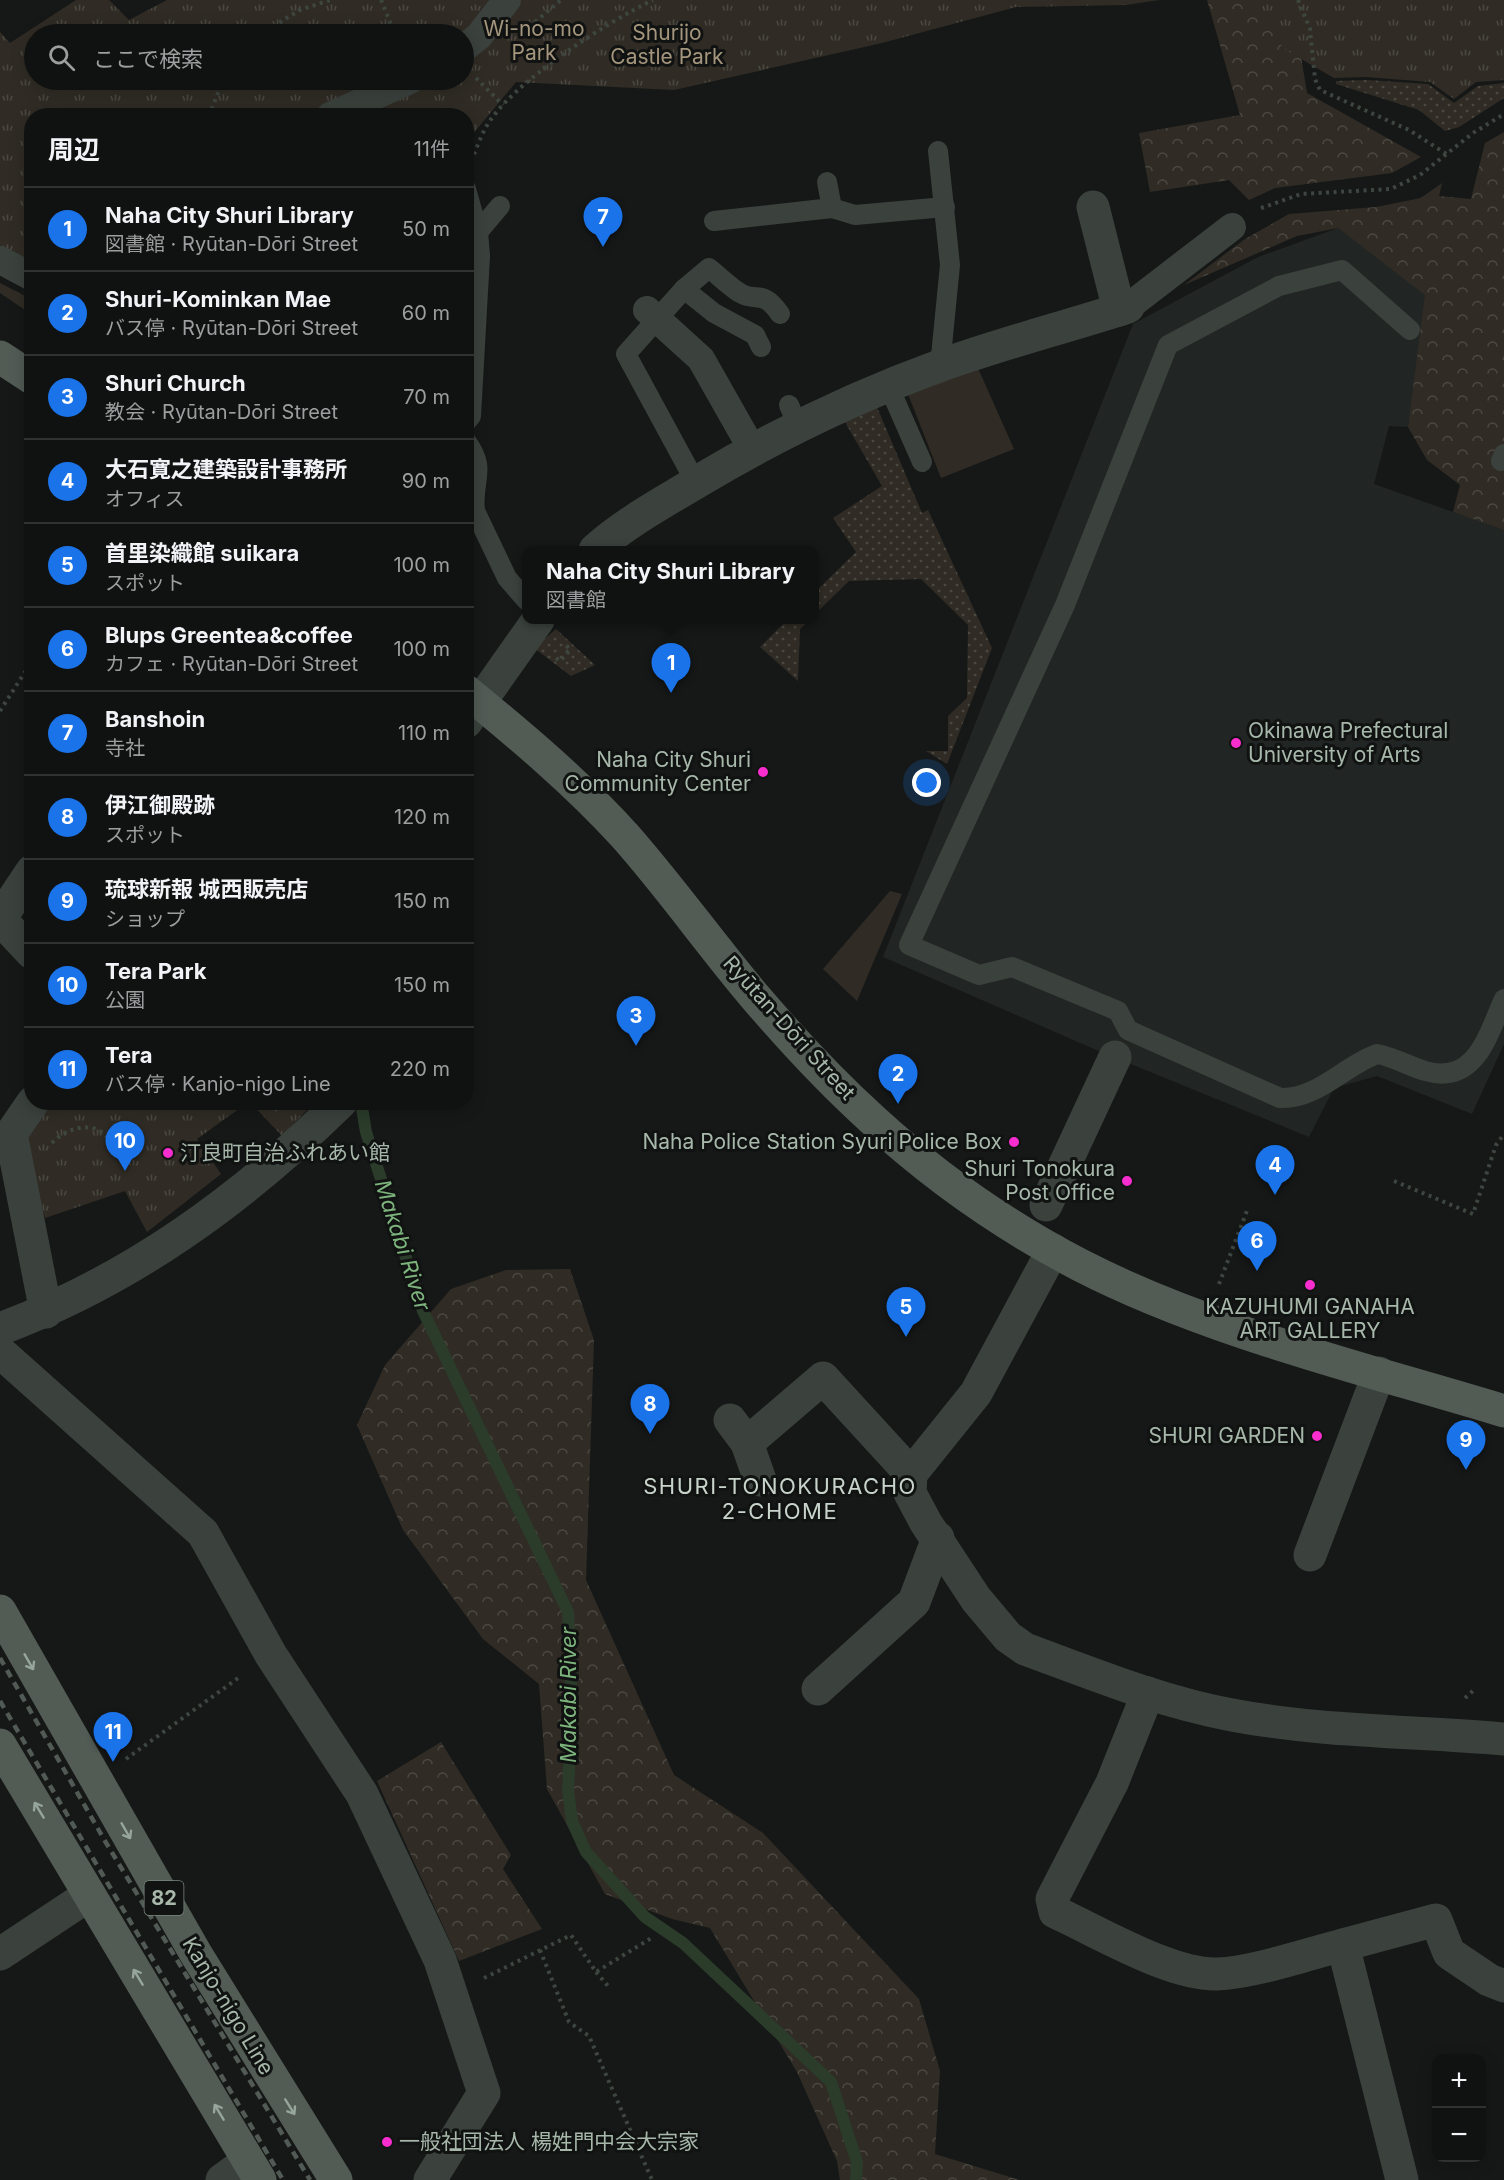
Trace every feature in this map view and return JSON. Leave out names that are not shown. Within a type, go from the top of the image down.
[{"type":"main road","points":[[0,357],[24,373]]},
{"type":"main road","name":"Ryūtan-Dōri Street","points":[[474,707],[558,769],[624,836],[755,997],[797,1044],[873,1120],[978,1202],[1053,1250],[1107,1278],[1212,1320],[1504,1411]]},
{"type":"main road","name":"Kanjo-nigo Line","points":[[0,1611],[196,1954],[336,2180]]},
{"type":"main road","points":[[0,1745],[254,2171]]},
{"type":"street","points":[[474,48],[479,36],[507,0]]},
{"type":"street","points":[[348,108],[388,90]]},
{"type":"street","points":[[1093,207],[1124,309]]},
{"type":"street","points":[[600,546],[645,513],[752,449],[793,415],[889,387],[940,366],[1030,335],[1124,309],[1232,227]]},
{"type":"street","points":[[0,260],[24,273]]},
{"type":"street","points":[[652,314],[700,359],[752,449]]},
{"type":"street","points":[[474,701],[535,624]]},
{"type":"street","points":[[24,883],[0,919],[24,944]]},
{"type":"street","points":[[1047,1205],[1122,1044]]},
{"type":"street","points":[[28,1110],[11,1134],[46,1312]]},
{"type":"street","points":[[0,1329],[46,1312],[144,1261],[189,1231],[297,1145],[332,1110]]},
{"type":"street","points":[[1053,1250],[976,1394],[911,1474],[910,1493],[926,1522],[976,1599],[1008,1637],[1025,1649],[1148,1693],[1234,1716],[1300,1724],[1504,1739]]},
{"type":"street","points":[[0,1352],[203,1533],[271,1655],[362,1794],[440,1960],[484,2093],[430,2180]]},
{"type":"street","points":[[1310,1554],[1379,1373]]},
{"type":"street","points":[[760,1480],[739,1432],[824,1378],[911,1474]]},
{"type":"street","points":[[818,1689],[914,1602],[938,1538]]},
{"type":"street","points":[[1148,1693],[1112,1784],[1052,1899],[1055,1912],[1159,1960],[1200,1972],[1232,1972],[1436,1920],[1449,1953],[1489,1980],[1504,1986]]},
{"type":"street","points":[[0,1954],[89,1895]]},
{"type":"street","points":[[1343,1945],[1402,2180]]},
{"type":"street","points":[[222,2180],[254,2171]]},
{"type":"lane","points":[[938,150],[950,265],[940,366]]},
{"type":"lane","points":[[827,182],[832,208]]},
{"type":"lane","points":[[478,232],[500,206]]},
{"type":"lane","points":[[714,221],[832,208],[855,215],[945,207]]},
{"type":"lane","points":[[474,218],[480,256],[474,363]]},
{"type":"lane","points":[[696,483],[626,354],[652,314],[709,268],[741,294],[762,296],[773,303],[780,314]]},
{"type":"lane","points":[[1410,330],[1342,270],[1280,286],[1168,345],[1065,605],[909,945],[979,975],[1012,967],[1118,1011],[1122,1044],[1280,1098],[1293,1098],[1307,1094],[1364,1059],[1377,1054],[1427,1071],[1447,1073],[1467,1068],[1480,1051],[1504,999]]},
{"type":"lane","points":[[684,289],[714,313],[755,335],[761,347]]},
{"type":"lane","points":[[889,387],[922,462]]},
{"type":"lane","points":[[474,455],[479,464],[474,494]]},
{"type":"lane","points":[[474,506],[507,578],[522,595]]},
{"type":"path","points":[[277,24],[300,10],[330,0]]},
{"type":"path","points":[[381,0],[391,24]]},
{"type":"path","points":[[474,152],[486,126],[503,105],[576,46],[614,20],[653,0]]},
{"type":"path","points":[[1298,0],[1310,29],[1315,80],[1320,90],[1409,130],[1448,155]]},
{"type":"path","points":[[474,69],[503,105]]},
{"type":"path","points":[[212,108],[219,90]]},
{"type":"path","points":[[1232,227],[1259,209],[1294,196],[1391,189],[1420,175],[1473,134],[1504,114]]},
{"type":"path","points":[[552,655],[560,661],[570,650],[566,645]]},
{"type":"path","points":[[0,711],[24,674]]},
{"type":"path","points":[[20,1174],[30,1167],[56,1139],[70,1130],[85,1127],[99,1130],[120,1152]]},
{"type":"path","points":[[1394,1181],[1473,1214],[1496,1145],[1504,1134]]},
{"type":"path","points":[[1219,1284],[1248,1208]]},
{"type":"path","points":[[126,1759],[271,1655]]},
{"type":"path","points":[[452,1995],[571,1935],[608,1986]]},
{"type":"path","points":[[596,1972],[653,1937]]},
{"type":"path","points":[[540,1950],[569,2022],[589,2036],[652,2180]]},
{"type":"shaded area","name":"Okinawa Prefectural University of Arts","points":[[1338,228],[1426,295],[1408,427],[1389,426],[1374,484],[1504,530],[1504,1044],[1472,1114],[1377,1076],[1334,1088],[1309,1137],[1094,1049],[883,957],[1133,324],[1258,257]]},
{"type":"green space","name":"Shurijo Castle Park","points":[[76,0],[109,0],[129,20],[167,0],[1159,0],[1126,5],[1016,7],[882,43],[674,90],[516,82],[474,133],[474,108],[24,108],[24,272],[0,260],[0,32],[10,43],[24,34],[24,90],[474,90],[474,24],[39,24]]},
{"type":"green space","points":[[1207,0],[1285,0],[1297,32],[1307,93],[1421,157],[1392,173],[1275,188],[1249,200],[1229,180],[1150,192],[1139,133],[1240,115]]},
{"type":"green space","points":[[1249,0],[1504,0],[1504,80],[1476,82],[1454,99],[1430,82],[1366,77],[1334,78],[1284,49]]},
{"type":"green space","points":[[1367,80],[1428,84],[1454,103],[1478,86],[1504,83],[1504,98],[1459,127],[1445,131],[1419,110],[1336,84],[1336,81]]},
{"type":"green space","points":[[1504,132],[1504,530],[1453,512],[1460,485],[1427,460],[1408,427],[1425,295],[1338,228],[1297,236],[1184,285],[1245,239],[1289,214],[1376,207],[1421,198],[1442,183],[1439,196],[1471,199],[1485,143]]},
{"type":"green space","points":[[0,283],[24,295],[24,309],[0,293]]},
{"type":"green space","points":[[977,366],[1014,449],[941,478],[908,394]]},
{"type":"green space","points":[[876,405],[922,513],[928,510],[992,648],[947,764],[926,751],[948,751],[948,716],[967,698],[968,625],[921,579],[849,581],[819,610],[819,588],[856,552],[833,518],[882,486],[842,417]]},
{"type":"green space","points":[[783,624],[806,624],[800,629],[798,681],[760,647]]},
{"type":"green space","points":[[556,629],[595,665],[571,676],[534,648]]},
{"type":"green space","points":[[890,891],[902,894],[857,1001],[823,969]]},
{"type":"green space","points":[[39,1110],[237,1110],[197,1139],[221,1174],[147,1232],[125,1191],[45,1218],[28,1159],[27,1128]]},
{"type":"green space","points":[[258,1110],[307,1110],[282,1136]]},
{"type":"green space","points":[[570,1269],[594,1340],[586,1580],[674,1775],[763,1833],[919,1999],[940,2071],[935,2154],[1020,2180],[840,2180],[837,2161],[797,2072],[710,1928],[672,1919],[605,1894],[547,1789],[539,1684],[483,1639],[403,1530],[357,1425],[385,1365],[451,1289],[506,1270]]},
{"type":"green space","points":[[441,1742],[511,1855],[503,1869],[542,1929],[459,1961],[377,1781]]},
{"type":"waterway","name":"Makabi River","points":[[362,1110],[366,1132],[423,1311],[568,1612],[572,1709],[568,1790],[572,1821],[586,1852],[645,1917],[683,1943],[831,2082],[857,2162],[856,2180]]},
{"type":"railway","points":[[0,1658],[105,1841],[310,2180]]},
{"type":"railway","points":[[0,1701],[283,2180]]},
{"type":"place","name":"Banshoin","points":[[603,247]]},
{"type":"place","name":"Naha City Shuri Library","points":[[671,693]]},
{"type":"place","name":"Okinawa Prefectural University of Arts","points":[[1236,743]]},
{"type":"place","name":"Naha City Shuri Community Center","points":[[763,772]]},
{"type":"place","name":"Shuri Church","points":[[636,1046]]},
{"type":"place","name":"Shuri-Kominkan Mae","points":[[898,1104]]},
{"type":"place","name":"Naha Police Station Syuri Police Box","points":[[1014,1142]]},
{"type":"place","name":"汀良町自治ふれあい館","points":[[168,1153]]},
{"type":"place","name":"Tera Park","points":[[125,1171]]},
{"type":"place","name":"Shuri Tonokura Post Office","points":[[1127,1181]]},
{"type":"place","name":"大石寛之建築設計事務所","points":[[1275,1195]]},
{"type":"place","name":"Blups Greentea&coffee","points":[[1257,1271]]},
{"type":"place","name":"KAZUHUMI GANAHA ART GALLERY","points":[[1310,1285]]},
{"type":"place","name":"首里染織館 suikara","points":[[906,1337]]},
{"type":"place","name":"伊江御殿跡","points":[[650,1434]]},
{"type":"place","name":"SHURI GARDEN","points":[[1317,1436]]},
{"type":"place","name":"琉球新報 城西販売店","points":[[1466,1470]]},
{"type":"place","name":"Tera","points":[[113,1762]]},
{"type":"place","name":"一般社団法人 楊姓門中会大宗家","points":[[387,2142]]},
{"type":"district","name":"SHURI-TONOKURACHO 2-CHOME","points":[[780,1498]]},
{"type":"park label","name":"Wi-no-mo Park","points":[[534,41]]}]
